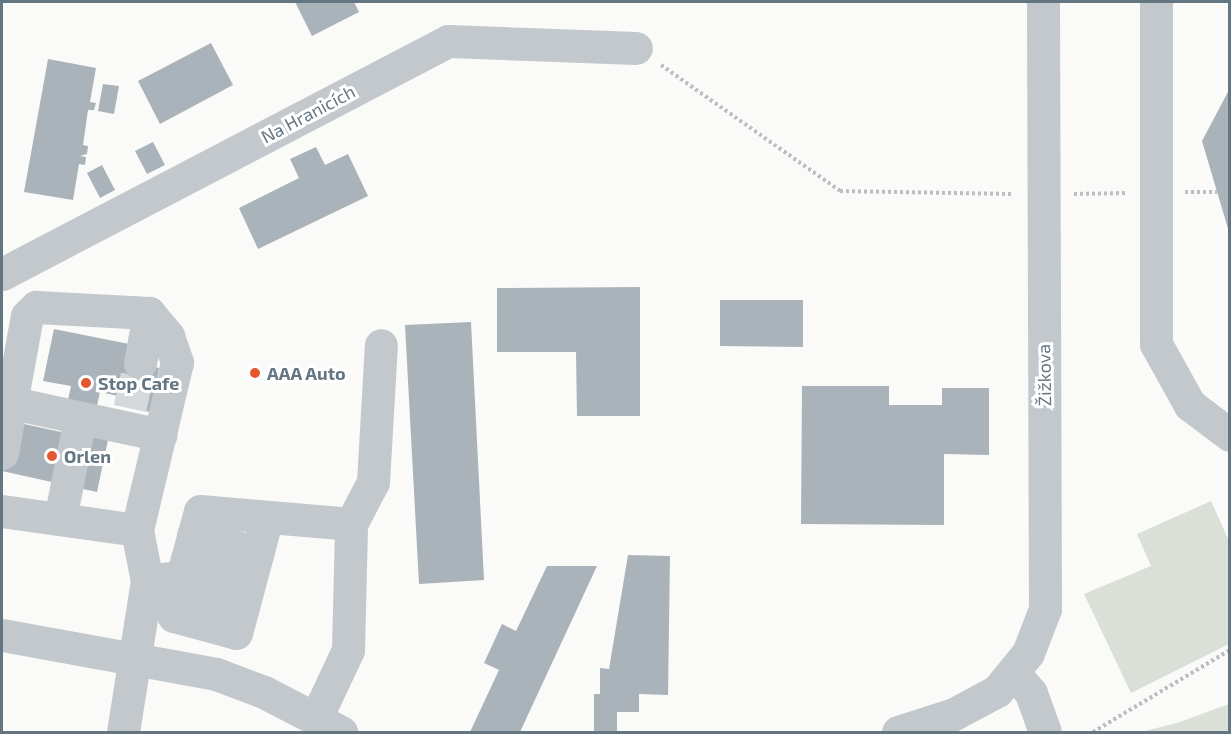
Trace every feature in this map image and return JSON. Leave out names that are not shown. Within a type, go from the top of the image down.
[{"type":"street","name":"Žižkova","points":[[1015,674],[1036,639],[1045,609],[1043,2]]},
{"type":"street","points":[[1156,2],[1153,193],[1156,344],[1190,405],[1230,435]]},
{"type":"street","name":"Na Hranicích","points":[[2,274],[448,41],[636,48]]},
{"type":"street","points":[[2,453],[8,402],[27,316],[36,307],[159,324]]},
{"type":"street","points":[[140,363],[159,324]]},
{"type":"street","points":[[123,732],[147,581],[138,530],[177,362],[159,324]]},
{"type":"street","points":[[2,635],[216,674],[328,725],[348,650],[351,524],[373,482],[381,345]]},
{"type":"street","points":[[8,402],[80,418],[128,418],[160,435]]},
{"type":"street","points":[[60,519],[80,418]]},
{"type":"street","points":[[2,511],[138,530]]},
{"type":"street","points":[[267,517],[236,633],[174,616],[200,511],[351,524]]},
{"type":"street","points":[[147,581],[185,566],[254,565]]},
{"type":"street","points":[[898,732],[978,703],[1015,674],[1031,693],[1045,732]]},
{"type":"path","points":[[636,48],[840,191],[1153,193]]},
{"type":"path","points":[[1093,732],[1230,650]]},
{"type":"shaded area","points":[[1211,501],[1229,541],[1229,644],[1131,693],[1084,594],[1151,566],[1137,534]]},
{"type":"shaded area","points":[[1229,704],[1229,732],[1141,732],[1177,723]]},
{"type":"building","points":[[295,2],[354,2],[359,12],[312,36]]},
{"type":"building","points":[[211,43],[233,85],[160,124],[138,81]]},
{"type":"building","points":[[48,59],[96,68],[90,102],[96,103],[94,110],[88,110],[83,145],[88,146],[87,154],[80,156],[86,157],[85,165],[79,164],[73,200],[24,192]]},
{"type":"building","points":[[103,84],[119,86],[114,114],[98,111]]},
{"type":"building","points":[[1230,88],[1230,232],[1229,232],[1202,141]]},
{"type":"building","points":[[153,142],[165,165],[147,174],[135,151]]},
{"type":"building","points":[[316,147],[325,165],[348,154],[368,196],[258,249],[239,208],[299,178],[290,159]]},
{"type":"building","points":[[102,165],[115,190],[100,198],[87,173]]},
{"type":"building","points":[[640,287],[640,416],[577,416],[576,352],[497,352],[497,288]]},
{"type":"building","points":[[720,300],[803,300],[803,347],[720,346]]},
{"type":"building","points":[[471,322],[484,580],[419,584],[405,325]]},
{"type":"building","points":[[54,329],[129,344],[126,360],[159,368],[150,412],[116,405],[118,396],[100,392],[90,437],[108,440],[97,492],[2,471],[6,420],[61,432],[71,386],[43,381]]},
{"type":"building","points":[[802,386],[889,386],[889,405],[942,405],[942,388],[989,388],[989,455],[944,454],[944,525],[801,524]]},
{"type":"building","points":[[628,555],[670,556],[668,695],[639,694],[639,712],[617,712],[617,732],[594,732],[594,694],[600,694],[600,668],[609,669]]},
{"type":"building","points":[[547,566],[597,566],[520,732],[470,732],[499,670],[484,663],[502,624],[516,631]]},
{"type":"tunnel","points":[[130,408],[140,363]]},
{"type":"place","name":"AAA Auto","points":[[255,373]]},
{"type":"place","name":"Stop Cafe","points":[[86,383]]},
{"type":"place","name":"Orlen","points":[[52,456]]}]
